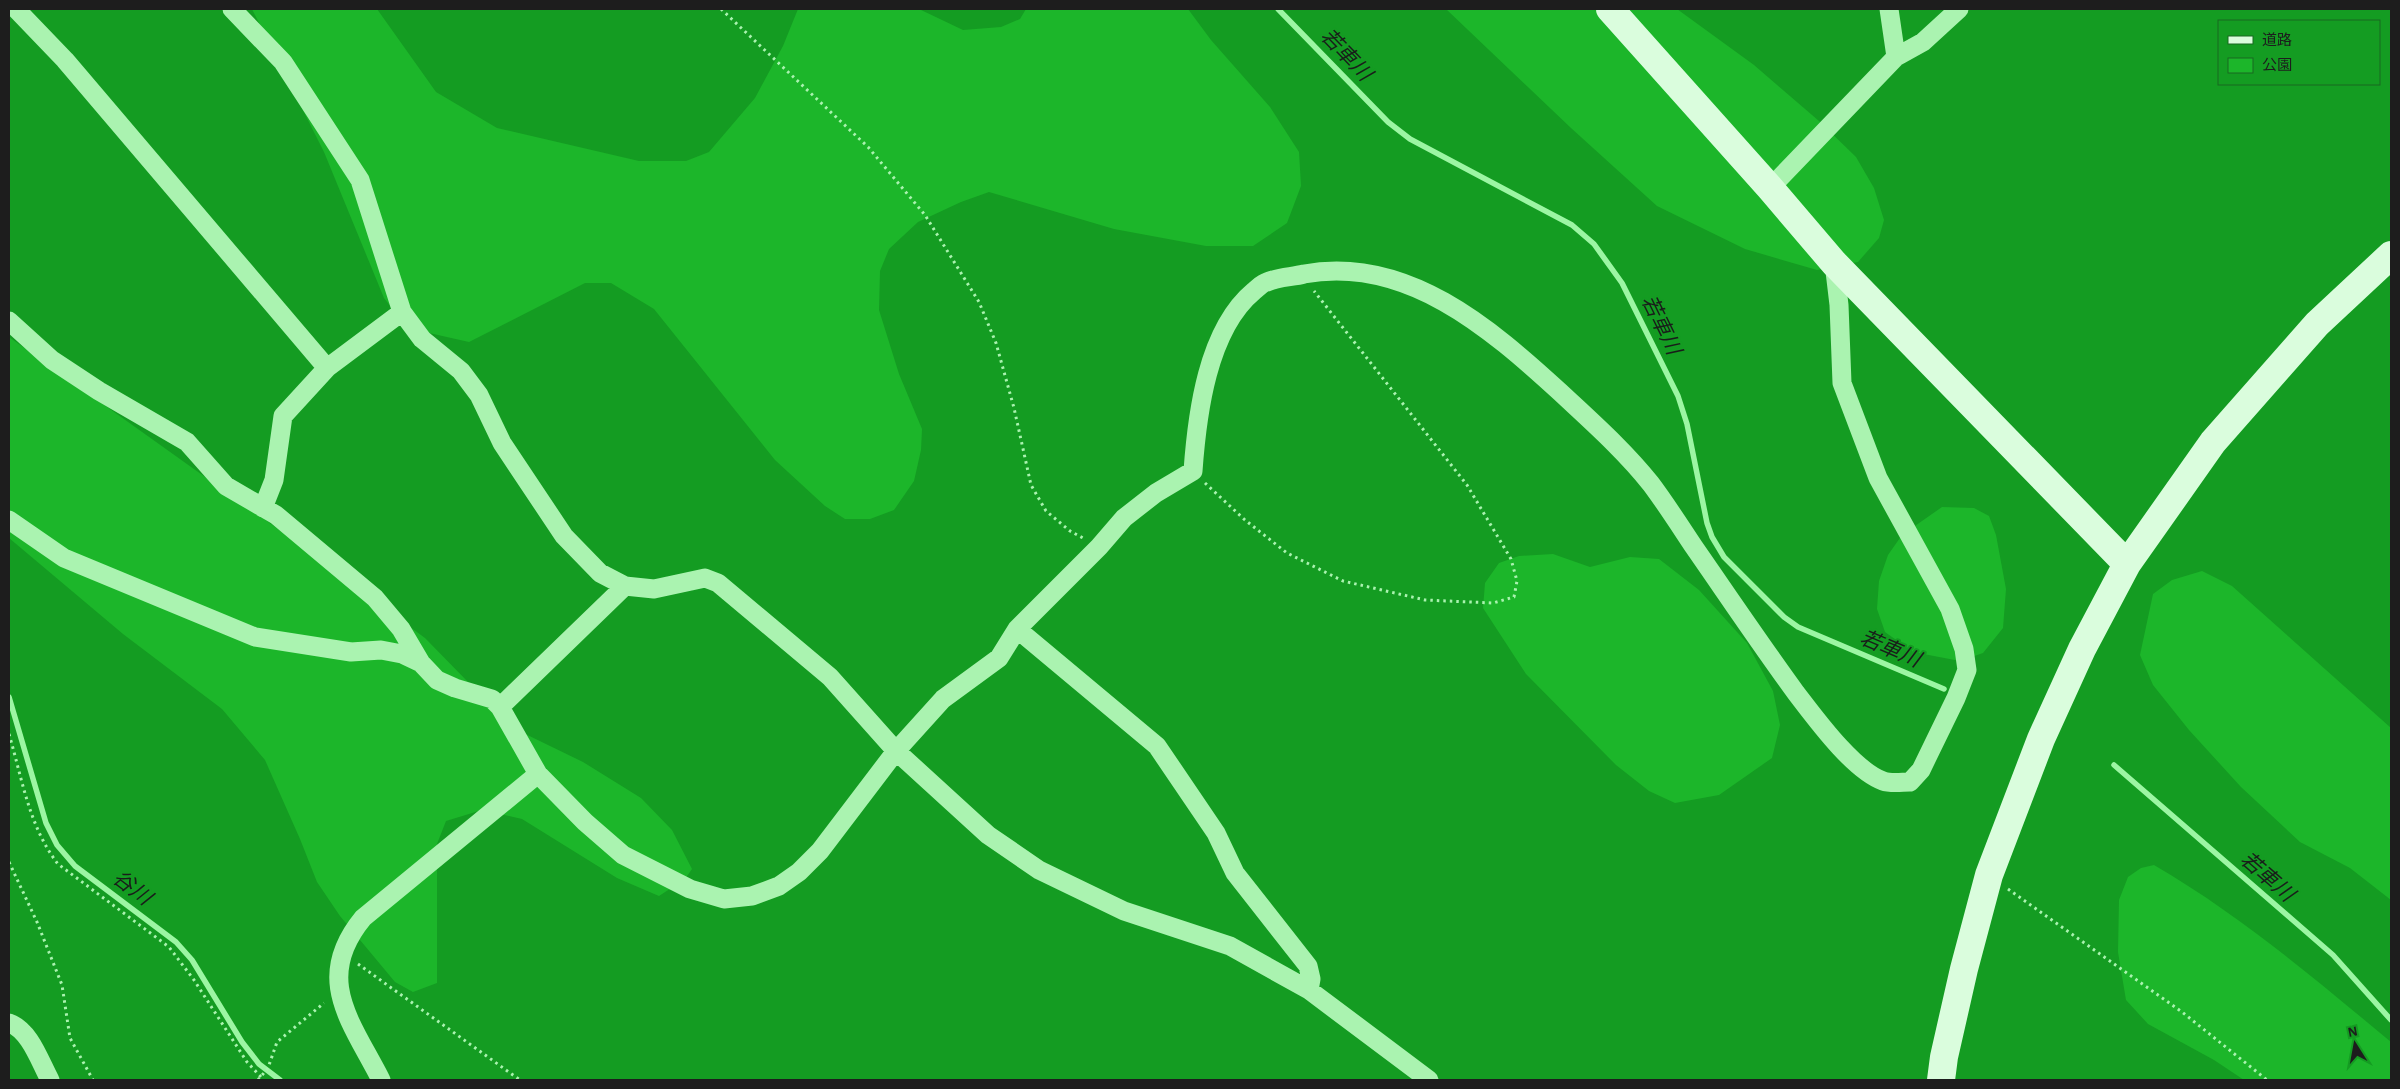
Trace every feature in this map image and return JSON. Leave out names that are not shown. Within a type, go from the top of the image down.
[{"type":"street","points":[[16,9],[65,60],[327,368]]},
{"type":"street","points":[[232,9],[283,62],[360,180],[402,312],[422,339],[461,371],[479,395],[502,443],[564,536],[600,572],[625,586],[654,589],[705,578],[718,583],[830,677],[896,751],[988,835],[1039,870],[1124,911],[1230,946],[1309,990],[1429,1080]]},
{"type":"street","points":[[1610,9],[1770,188],[1834,263],[2127,564]]},
{"type":"street","points":[[1889,9],[1896,57]]},
{"type":"street","points":[[1770,188],[1896,57],[1922,42],[1959,9]]},
{"type":"street","points":[[1941,1080],[1944,1057],[1959,989],[1989,875],[2041,739],[2082,649],[2127,564],[2213,442],[2317,324],[2391,255]]},
{"type":"street","points":[[9,321],[52,360],[99,391],[187,442],[226,486],[276,515],[375,598],[401,628],[421,663],[437,680],[492,700],[500,707],[538,774],[585,822],[624,855],[690,888],[724,899],[752,896],[779,886],[799,872],[820,851],[896,751],[943,699],[999,658],[1016,629],[1099,546],[1124,518],[1156,493],[1193,472],[1196,426],[1204,390],[1220,339],[1243,300],[1266,282],[1326,270],[1362,272],[1395,280],[1445,302],[1490,330],[1601,430],[1650,484],[1772,660],[1818,722],[1853,761],[1884,782],[1910,782],[1921,770],[1956,698],[1967,670],[1964,649],[1950,610],[1878,478],[1842,383],[1839,305],[1834,263]]},
{"type":"street","points":[[263,508],[274,480],[283,416],[327,368],[402,312]]},
{"type":"street","points":[[9,520],[64,558],[255,637],[351,652],[381,650],[402,654],[421,663]]},
{"type":"street","points":[[500,707],[625,586]]},
{"type":"street","points":[[1016,629],[1157,746],[1216,833],[1235,873],[1308,966],[1309,990]]},
{"type":"street","points":[[381,1080],[338,991],[341,952],[351,932],[363,918],[538,774]]},
{"type":"street","points":[[9,1023],[16,1026],[26,1036],[50,1080]]},
{"type":"path","points":[[721,9],[868,147],[925,215],[979,302],[996,343],[1014,408],[1031,485],[1046,511],[1070,531],[1099,546]]},
{"type":"path","points":[[1193,472],[1245,520],[1287,553],[1343,581],[1425,600],[1492,603],[1514,597],[1517,581],[1511,559],[1467,485],[1302,275]]},
{"type":"path","points":[[9,734],[36,828],[45,847],[58,864],[169,947],[194,980],[247,1062],[261,1077],[268,1068],[277,1042],[338,991]]},
{"type":"path","points":[[9,862],[37,922],[62,985],[70,1038],[93,1080]]},
{"type":"path","points":[[1989,875],[2182,1012],[2267,1080]]},
{"type":"path","points":[[341,952],[520,1080]]},
{"type":"green space","points":[[252,9],[377,9],[436,92],[497,128],[639,161],[686,161],[709,152],[755,98],[783,46],[798,9],[919,9],[963,30],[1001,27],[1020,19],[1026,9],[1188,9],[1211,40],[1270,107],[1299,152],[1301,186],[1287,223],[1253,246],[1206,246],[1114,229],[989,192],[961,202],[918,222],[889,249],[880,271],[879,310],[899,374],[922,429],[921,450],[914,481],[894,510],[870,519],[845,519],[825,506],[775,460],[654,309],[611,283],[585,283],[469,342],[407,328],[384,298],[324,152]]},
{"type":"green space","points":[[1446,9],[1677,9],[1754,65],[1819,121],[1856,157],[1874,188],[1884,220],[1879,238],[1858,262],[1817,270],[1745,249],[1657,206],[1571,128]]},
{"type":"green space","points":[[9,337],[278,529],[425,638],[513,728],[583,762],[641,798],[672,830],[692,869],[685,879],[659,896],[617,878],[522,819],[482,810],[446,821],[437,844],[437,983],[413,992],[395,982],[340,916],[317,882],[265,760],[222,709],[123,634],[9,538]]},
{"type":"green space","points":[[1942,507],[1974,508],[1989,516],[1996,535],[2006,589],[2003,628],[1983,653],[1960,661],[1913,652],[1885,632],[1877,609],[1879,581],[1888,555],[1902,535]]},
{"type":"green space","points":[[1553,554],[1590,567],[1630,557],[1659,559],[1699,590],[1747,643],[1773,691],[1780,725],[1772,758],[1719,795],[1675,803],[1649,791],[1616,765],[1526,674],[1483,608],[1485,583],[1499,563],[1519,556]]},
{"type":"green space","points":[[2202,571],[2232,586],[2391,728],[2391,900],[2350,868],[2300,842],[2241,787],[2189,730],[2153,685],[2140,655],[2153,594],[2172,580]]},
{"type":"green space","points":[[2154,865],[2186,884],[2247,926],[2391,1042],[2391,1080],[2244,1080],[2214,1060],[2148,1024],[2126,1000],[2118,952],[2119,900],[2128,877],[2141,868]]},
{"type":"waterway","name":"若車川","points":[[1278,9],[1388,122],[1410,139],[1572,225],[1594,244],[1622,283],[1678,396],[1687,424],[1707,523],[1712,537],[1724,557],[1784,617],[1798,627],[1944,689]]},
{"type":"waterway","name":"谷川","points":[[9,697],[46,823],[57,845],[75,866],[176,942],[192,960],[242,1042],[259,1064],[280,1080]]},
{"type":"waterway","name":"若車川","points":[[2114,765],[2333,955],[2391,1020]]}]
